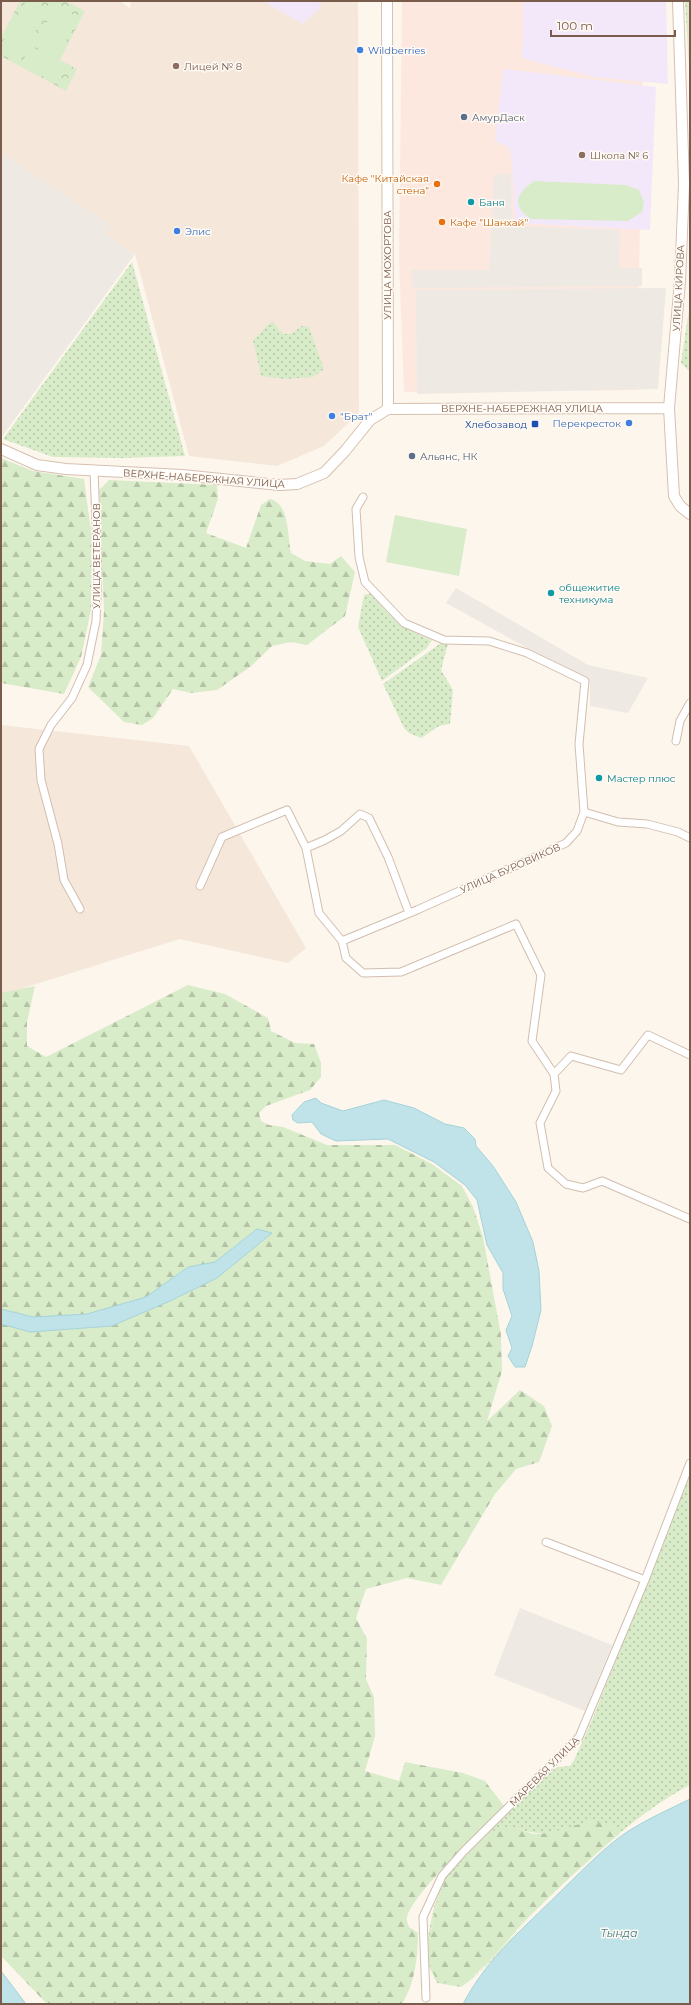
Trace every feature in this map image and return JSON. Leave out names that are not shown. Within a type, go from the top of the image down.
[{"type":"street","name":"УЛИЦА МОХОРТОВА","points":[[387,1],[388,409]]},
{"type":"street","name":"УЛИЦА КИРОВА","points":[[678,1],[687,163],[680,281],[669,408],[674,496],[680,506],[690,514]]},
{"type":"street","name":"ВЕРХНЕ-НАБЕРЕЖНАЯ УЛИЦА","points":[[1,449],[38,465],[66,469],[182,474],[279,485],[297,484],[324,473],[345,451],[370,420],[388,409],[669,408]]},
{"type":"street","name":"УЛИЦА ВЕТЕРАНОВ","points":[[80,909],[64,880],[58,844],[41,780],[40,749],[51,725],[72,698],[87,665],[96,621],[98,574],[94,470]]},
{"type":"street","name":"УЛИЦА БУРОВИКОВ","points":[[342,941],[409,913],[566,843],[577,831],[584,812],[579,744],[584,681],[527,653],[489,641],[444,640],[404,623],[365,582],[359,557],[356,509],[364,497]]},
{"type":"street","points":[[676,740],[680,721],[690,703]]},
{"type":"street","points":[[200,886],[222,836],[287,810],[306,848],[319,913],[342,941],[346,958],[363,974],[401,972],[516,924],[540,974],[532,1041],[554,1074],[556,1091],[540,1123],[548,1168],[566,1184],[583,1188],[602,1181],[690,1219]]},
{"type":"street","points":[[584,812],[618,822],[647,824],[678,832],[690,838]]},
{"type":"street","points":[[306,848],[341,831],[360,814],[369,818],[388,857],[409,913]]},
{"type":"street","points":[[554,1074],[571,1056],[621,1070],[648,1036],[690,1055]]},
{"type":"street","name":"МАРЕВАЯ УЛИЦА","points":[[426,1998],[423,1917],[442,1876],[463,1852],[579,1737],[645,1580],[690,1463]]},
{"type":"street","points":[[546,1542],[645,1580]]},
{"type":"shaded area","points":[[1,1],[120,1],[130,8],[131,1],[358,1],[359,413],[324,446],[277,466],[189,456],[135,254],[1,167]]},
{"type":"shaded area","points":[[263,1],[322,1],[319,9],[303,24]]},
{"type":"shaded area","points":[[402,1],[644,1],[637,390],[404,392],[399,260]]},
{"type":"shaded area","points":[[523,1],[666,1],[668,84],[594,77],[522,58]]},
{"type":"shaded area","name":"Школа № 6","points":[[503,69],[656,87],[650,230],[515,223],[512,162],[509,147],[495,141]]},
{"type":"shaded area","points":[[1,153],[112,226],[106,235],[135,254],[1,438]]},
{"type":"shaded area","points":[[511,173],[512,226],[620,230],[619,268],[642,268],[642,286],[413,288],[411,270],[489,270],[494,174]]},
{"type":"shaded area","name":"Хлебозавод","points":[[666,288],[658,389],[417,394],[416,290]]},
{"type":"shaded area","points":[[456,588],[588,665],[648,678],[628,713],[590,706],[590,683],[446,603]]},
{"type":"shaded area","points":[[1,725],[189,746],[306,948],[288,963],[180,939],[1,995]]},
{"type":"shaded area","points":[[520,1608],[612,1645],[585,1711],[494,1675]]},
{"type":"green space","points":[[20,1],[66,1],[85,11],[60,60],[77,69],[66,91],[1,56],[1,38]]},
{"type":"green space","points":[[26,1],[47,11],[18,61],[1,52],[1,44]]},
{"type":"green space","points":[[685,1],[690,1],[690,83]]},
{"type":"green space","points":[[56,5],[79,18],[56,58],[34,46]]},
{"type":"green space","points":[[31,46],[67,66],[57,84],[21,64]]},
{"type":"green space","points":[[534,181],[626,185],[639,190],[644,202],[642,212],[628,221],[531,219],[520,209],[518,200],[523,190]]},
{"type":"green space","points":[[132,262],[185,456],[123,458],[53,457],[3,439]]},
{"type":"green space","points":[[690,303],[690,372],[681,363]]},
{"type":"green space","points":[[272,321],[283,334],[290,334],[302,326],[309,327],[324,369],[313,377],[285,379],[261,376],[253,340]]},
{"type":"green space","points":[[1,458],[33,471],[84,479],[92,539],[91,610],[81,657],[64,694],[1,683]]},
{"type":"green space","points":[[109,480],[217,485],[218,499],[206,533],[246,548],[261,505],[270,499],[276,502],[281,507],[284,514],[291,553],[305,561],[330,564],[341,556],[355,572],[345,616],[307,645],[291,642],[272,646],[250,667],[217,690],[191,693],[173,689],[153,718],[142,725],[124,722],[88,687],[101,655],[104,611],[99,490]]},
{"type":"green space","points":[[395,515],[467,529],[459,576],[386,562]]},
{"type":"green space","points":[[371,593],[390,615],[414,632],[432,640],[427,648],[382,681],[358,627],[364,595]]},
{"type":"green space","points":[[441,643],[448,644],[441,670],[453,690],[450,724],[439,726],[421,738],[409,733],[404,728],[383,684]]},
{"type":"green space","points":[[188,985],[225,994],[268,1018],[271,1031],[295,1043],[314,1044],[321,1063],[321,1077],[310,1090],[266,1106],[259,1113],[261,1121],[269,1125],[283,1127],[327,1145],[395,1145],[432,1164],[462,1186],[473,1207],[483,1237],[501,1335],[502,1371],[487,1421],[520,1390],[544,1406],[552,1426],[539,1462],[516,1469],[495,1494],[441,1585],[407,1578],[366,1589],[356,1618],[367,1639],[366,1679],[374,1697],[375,1736],[365,1771],[399,1781],[405,1762],[463,1773],[485,1781],[504,1806],[434,1878],[411,1908],[407,1920],[409,1927],[418,1933],[417,1951],[413,1979],[402,2004],[47,2004],[1,1956],[1,1324],[30,1332],[112,1326],[170,1301],[217,1278],[257,1229],[215,1262],[188,1267],[146,1297],[87,1314],[33,1317],[1,1309],[1,993],[35,986],[27,1022],[27,1046],[46,1057]]},
{"type":"green space","points":[[690,1474],[690,1785],[647,1812],[619,1834],[590,1821],[562,1831],[545,1833],[537,1833],[516,1828],[445,1880],[436,1908],[428,1946],[476,1976],[461,1987],[437,1983],[429,1966],[426,1946],[434,1907],[444,1879],[486,1834],[547,1775],[557,1767],[570,1766],[590,1725]]},
{"type":"green space","points":[[590,1821],[611,1825],[619,1834],[551,1895],[471,1978],[461,1985],[438,1982],[430,1966],[428,1946],[436,1908],[445,1880],[487,1835],[500,1827],[516,1828],[533,1834],[549,1833]]},
{"type":"green space","points":[[529,1919],[497,1955],[479,1973],[527,1921]]},
{"type":"water","points":[[316,1098],[321,1103],[343,1111],[384,1100],[414,1108],[445,1124],[464,1128],[475,1139],[476,1146],[493,1166],[516,1202],[533,1242],[539,1271],[541,1310],[525,1367],[515,1367],[508,1356],[512,1348],[506,1330],[512,1316],[503,1289],[503,1273],[487,1245],[477,1200],[465,1185],[434,1162],[388,1139],[336,1141],[321,1134],[312,1122],[298,1123],[293,1120],[292,1115],[304,1102]]},
{"type":"water","points":[[257,1229],[272,1233],[217,1278],[170,1301],[112,1326],[30,1332],[1,1324],[1,1309],[33,1317],[87,1314],[146,1297],[188,1267],[215,1262]]},
{"type":"water","name":"Тында","points":[[690,1799],[690,2004],[463,2004],[472,1988],[495,1957],[603,1850],[637,1826]]},
{"type":"water","points":[[1,1971],[26,2004],[1,2004]]},
{"type":"place","name":"Wildberries","points":[[360,50]]},
{"type":"place","name":"Лицей № 8","points":[[176,66]]},
{"type":"place","name":"АмурДаск","points":[[464,117]]},
{"type":"place","name":"Школа № 6","points":[[582,155]]},
{"type":"place","name":"Кафе \"Китайская стена\"","points":[[437,184]]},
{"type":"place","name":"Баня","points":[[471,202]]},
{"type":"place","name":"Кафе \"Шанхай\"","points":[[442,222]]},
{"type":"place","name":"Элис","points":[[177,231]]},
{"type":"place","name":"\"Брат\"","points":[[332,416]]},
{"type":"place","name":"Перекресток","points":[[629,423]]},
{"type":"place","name":"Хлебозавод","points":[[535,424]]},
{"type":"place","name":"Альянс, НК","points":[[412,456]]},
{"type":"place","name":"общежитие техникума","points":[[551,593]]},
{"type":"place","name":"Мастер плюс","points":[[599,778]]}]
